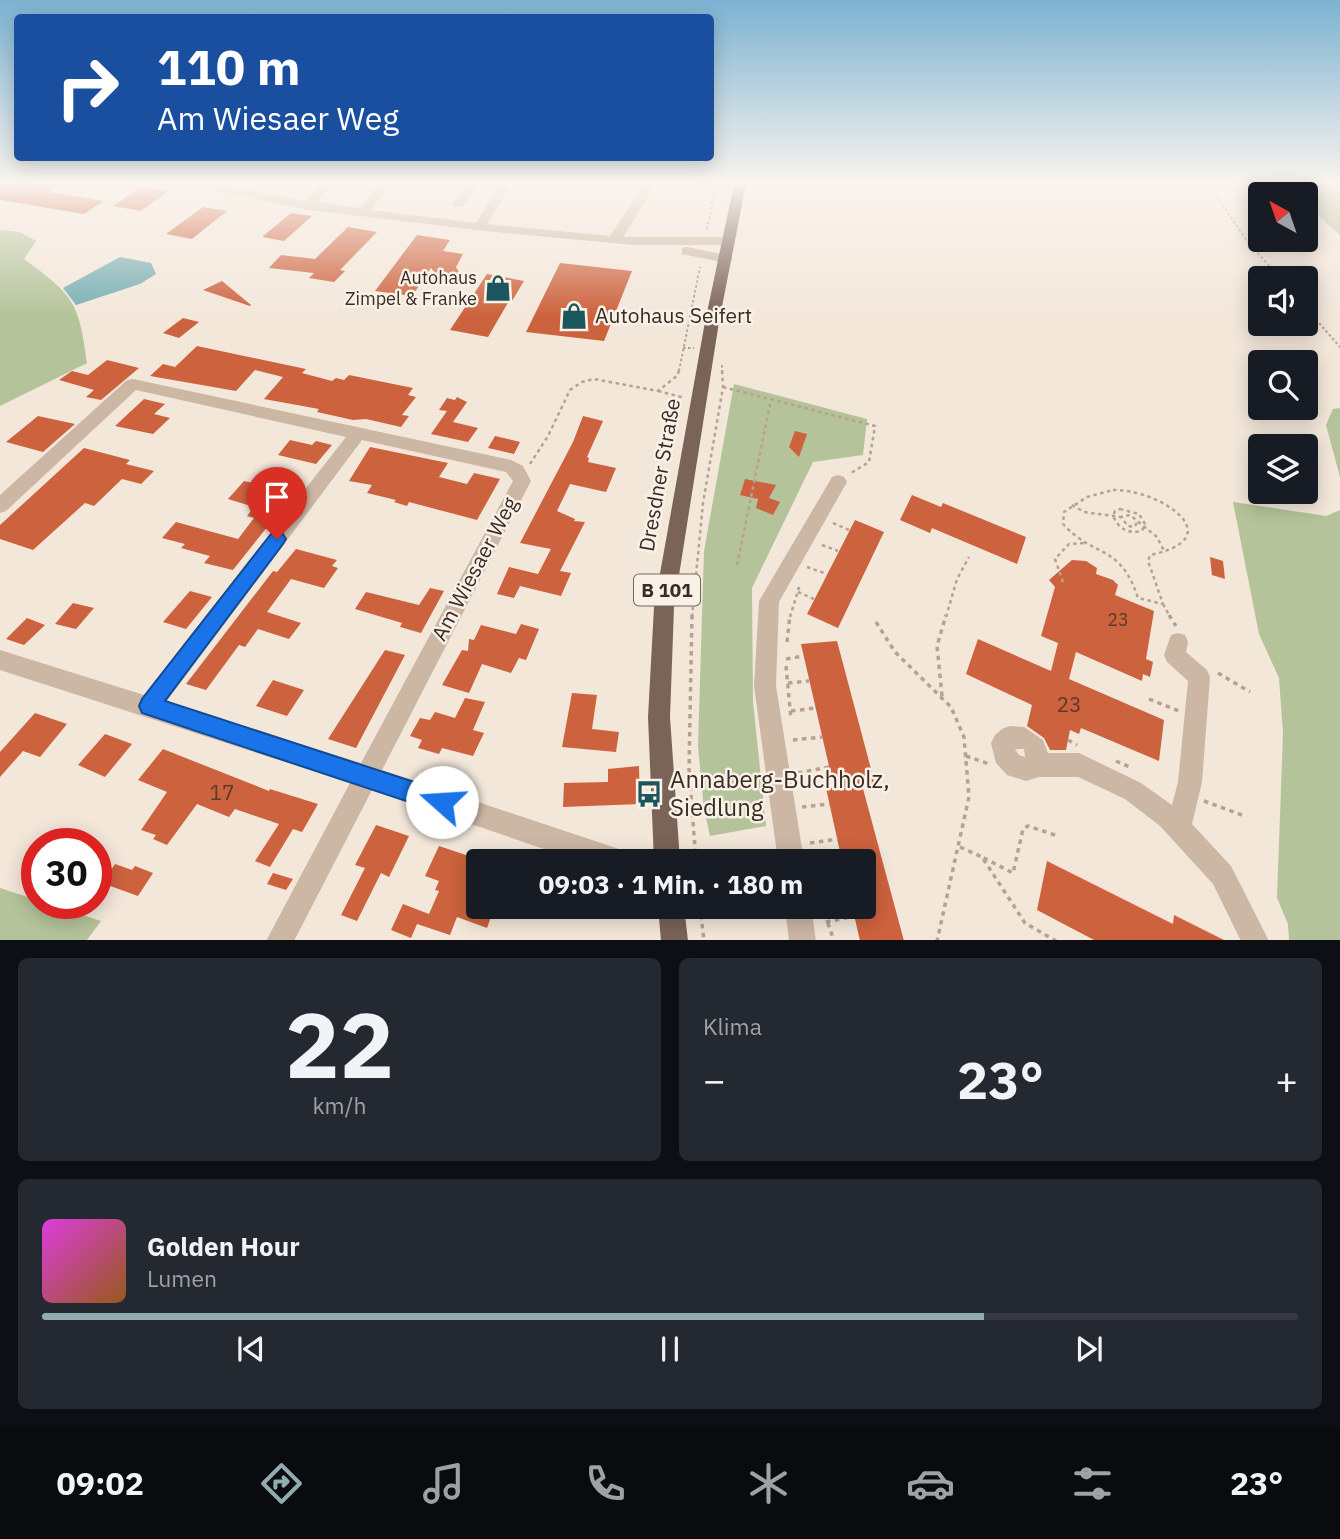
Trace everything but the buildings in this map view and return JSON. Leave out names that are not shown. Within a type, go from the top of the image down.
[{"type":"main road","name":"Dresdner Straße","points":[[666,849],[659,717],[664,607],[712,322],[732,228]]},
{"type":"main road","points":[[673,919],[675,940]]},
{"type":"street","points":[[498,228],[728,250]]},
{"type":"street","points":[[614,240],[622,228]]},
{"type":"street","name":"Am Wiesaer Weg","points":[[0,506],[133,384],[510,467],[517,471],[522,481],[279,940]]},
{"type":"street","points":[[149,706],[357,435]]},
{"type":"street","points":[[798,849],[765,686],[769,601],[838,482]]},
{"type":"street","points":[[1178,642],[1175,655],[1199,677],[1188,795],[1179,828]]},
{"type":"street","points":[[0,660],[366,776],[582,849]]},
{"type":"street","points":[[1031,751],[1074,753],[1133,791],[1179,828],[1222,875],[1256,940]]},
{"type":"street","points":[[800,919],[803,940]]},
{"type":"path","points":[[658,391],[678,375],[707,228]]},
{"type":"path","points":[[1238,228],[1269,266]]},
{"type":"path","points":[[1318,322],[1340,347]]},
{"type":"path","points":[[695,849],[689,769],[691,629],[703,503],[723,387],[722,362]]},
{"type":"path","points":[[517,471],[527,469],[548,436],[570,390],[582,382],[594,379],[685,398]]},
{"type":"path","points":[[723,387],[875,426],[869,462],[838,482]]},
{"type":"path","points":[[737,565],[771,400]]},
{"type":"path","points":[[1163,604],[1138,598],[1129,573],[1120,560],[1069,532],[1063,524],[1064,512],[1087,496],[1115,490],[1151,496],[1169,504],[1183,517],[1188,528],[1185,540],[1178,548],[1150,555],[1148,561],[1163,604],[1180,632],[1178,642]]},
{"type":"path","points":[[1072,505],[1084,512],[1121,517],[1130,515],[1161,541],[1164,551]]},
{"type":"path","points":[[838,511],[831,522],[849,530]]},
{"type":"path","points":[[1115,511],[1134,511],[1144,519],[1145,527],[1138,532],[1126,531],[1116,524],[1113,516],[1115,511]]},
{"type":"path","points":[[1121,517],[1128,526],[1134,527],[1137,523]]},
{"type":"path","points":[[1063,582],[1055,559],[1069,544],[1086,543]]},
{"type":"path","points":[[819,544],[838,551]]},
{"type":"path","points":[[942,696],[937,646],[957,579],[968,556]]},
{"type":"path","points":[[791,721],[785,659],[790,613],[807,567],[827,574]]},
{"type":"path","points":[[797,592],[814,599]]},
{"type":"path","points":[[876,622],[895,652],[951,707],[964,737],[969,797],[937,940]]},
{"type":"path","points":[[785,659],[804,656]]},
{"type":"path","points":[[788,683],[809,681]]},
{"type":"path","points":[[1149,699],[1183,713]]},
{"type":"path","points":[[790,711],[816,708]]},
{"type":"path","points":[[792,731],[793,752]]},
{"type":"path","points":[[793,740],[822,737]]},
{"type":"path","points":[[1114,760],[1133,769]]},
{"type":"path","points":[[794,763],[795,774],[829,767]]},
{"type":"path","points":[[1188,795],[1242,815]]},
{"type":"path","points":[[799,796],[802,819]]},
{"type":"path","points":[[800,807],[830,804]]},
{"type":"path","points":[[959,847],[1013,873],[1023,830],[1028,826],[1035,826],[1055,835]]},
{"type":"path","points":[[804,849],[806,844],[838,839]]},
{"type":"path","points":[[982,857],[1025,923],[1056,940]]},
{"type":"path","points":[[702,919],[704,940]]},
{"type":"path","points":[[825,919],[834,940]]},
{"type":"path","points":[[826,922],[840,919]]},
{"type":"green space","points":[[0,230],[20,232],[36,241],[24,259],[53,282],[71,301],[81,326],[87,363],[0,406]]},
{"type":"green space","points":[[734,384],[867,419],[863,455],[813,462],[752,588],[753,702],[766,826],[710,836],[704,809],[698,746],[704,551]]},
{"type":"green space","points":[[1340,408],[1340,477],[1326,425],[1333,409]]},
{"type":"green space","points":[[1233,502],[1326,516],[1340,510],[1340,940],[1289,940],[1288,924],[1277,898],[1283,733],[1279,678],[1259,634]]},
{"type":"green space","points":[[0,888],[21,895],[21,919],[101,921],[87,940],[0,940]]},
{"type":"water","points":[[120,257],[151,263],[156,274],[140,284],[76,305],[63,288]]},
{"type":"place","name":"Autohaus Zimpel & Franke","points":[[498,288]]},
{"type":"place","name":"Autohaus Seifert","points":[[574,316]]},
{"type":"place","name":"Annaberg-Buchholz, Siedlung","points":[[649,794]]},
{"type":"route","points":[[277,539],[149,706],[442,802]]}]
